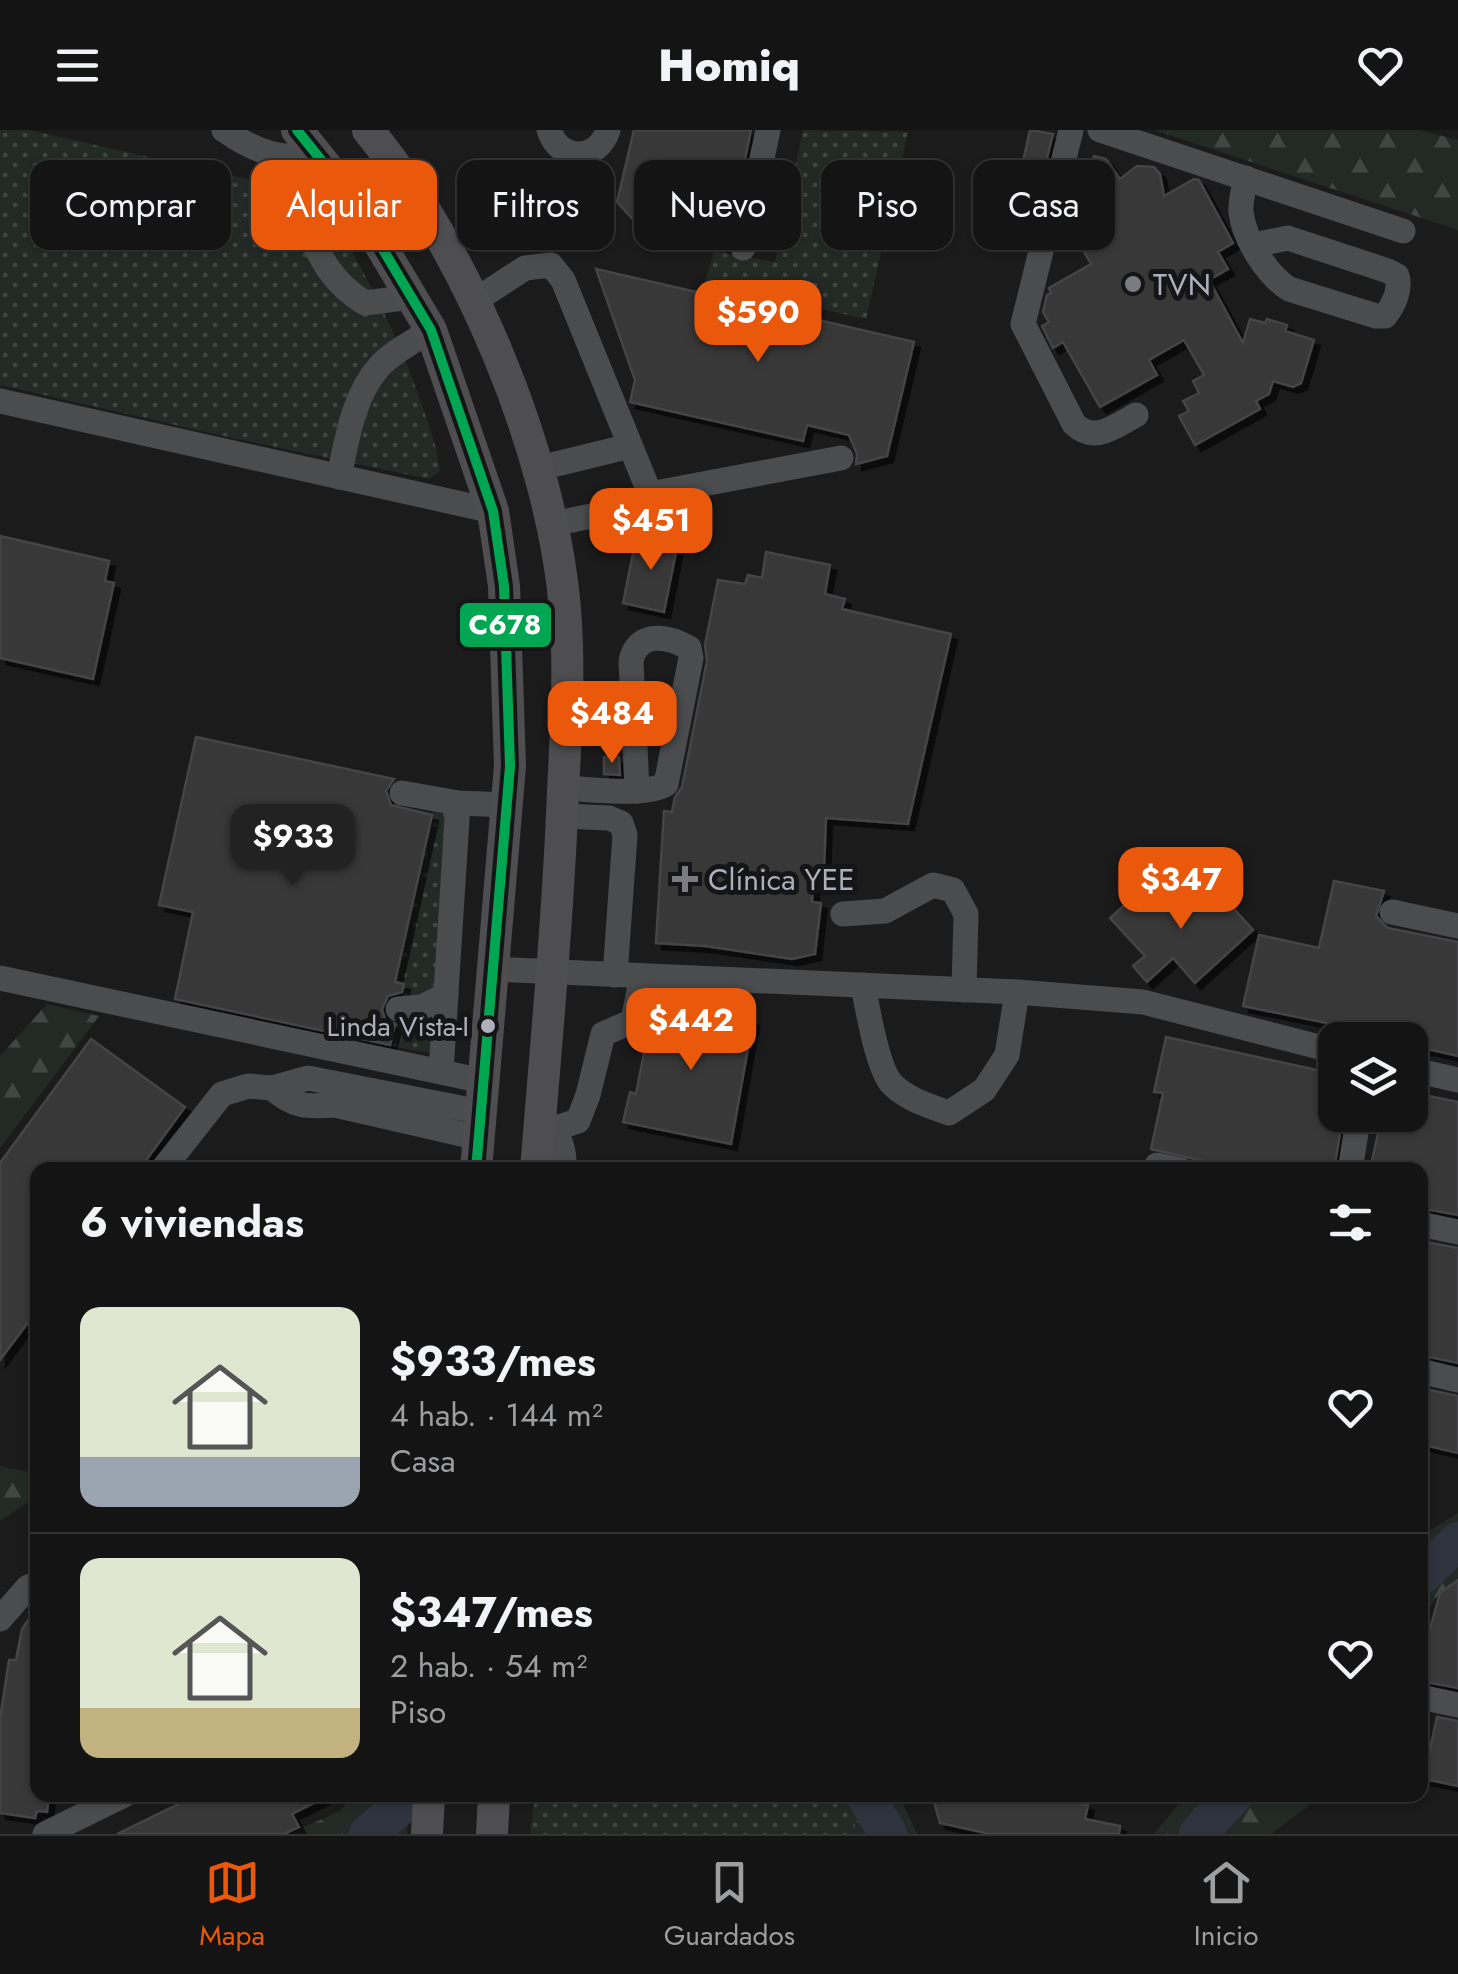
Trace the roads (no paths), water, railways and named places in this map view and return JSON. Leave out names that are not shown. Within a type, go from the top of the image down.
[{"type":"main road","points":[[297,130],[354,201],[430,330],[493,511],[504,586],[510,681],[508,805],[480,1125]]},
{"type":"main road","points":[[368,130],[397,165],[476,300],[553,524],[569,684],[546,1126],[538,1162]]},
{"type":"main road","points":[[427,1834],[429,1802]]},
{"type":"main road","points":[[492,1834],[494,1802]]},
{"type":"street","points":[[224,130],[249,147],[272,156],[320,158]]},
{"type":"street","points":[[549,130],[557,146],[575,155],[602,145],[608,130]]},
{"type":"street","points":[[761,160],[768,130]]},
{"type":"street","points":[[1071,130],[1022,324],[1074,424],[1082,432],[1092,436],[1102,433],[1136,415]]},
{"type":"street","points":[[1100,130],[1403,231]]},
{"type":"street","points":[[1246,178],[1241,212],[1254,245],[1271,274],[1289,289],[1376,316],[1385,316],[1392,308],[1399,284],[1388,271],[1288,238],[1254,245]]},
{"type":"street","points":[[317,250],[322,264],[340,286],[365,303],[411,297]]},
{"type":"street","points":[[476,300],[524,268],[550,265],[563,280],[650,494]]},
{"type":"street","points":[[340,477],[350,428],[363,392],[380,365],[430,330]]},
{"type":"street","points":[[0,401],[493,511]]},
{"type":"street","points":[[536,469],[630,446]]},
{"type":"street","points":[[553,524],[620,510],[650,494],[841,458]]},
{"type":"street","points":[[563,802],[657,789],[666,784],[691,658],[689,648],[680,642],[650,637],[640,640],[633,650],[636,790]]},
{"type":"street","points":[[402,793],[508,805]]},
{"type":"street","points":[[458,802],[441,1072],[480,1125]]},
{"type":"street","points":[[563,802],[621,823],[625,835],[615,975]]},
{"type":"street","points":[[843,914],[885,911],[933,885],[954,890],[966,914],[964,990]]},
{"type":"street","points":[[1392,912],[1458,926]]},
{"type":"street","points":[[492,970],[1017,992],[1143,1002],[1318,1047]]},
{"type":"street","points":[[546,1126],[578,1121],[602,1034],[633,1021],[642,976]]},
{"type":"street","points":[[0,978],[441,1072]]},
{"type":"street","points":[[863,986],[872,1032],[890,1083],[916,1100],[949,1113],[984,1090],[1007,1055],[1017,992]]},
{"type":"street","points":[[398,1009],[422,1007],[446,995]]},
{"type":"street","points":[[1428,1073],[1458,1080]]},
{"type":"street","points":[[168,1162],[222,1094],[248,1086],[272,1088],[308,1078],[480,1125]]},
{"type":"street","points":[[546,1126],[562,1142],[563,1162]]},
{"type":"street","points":[[1351,1162],[1356,1132]]},
{"type":"street","points":[[1428,1226],[1458,1232]]},
{"type":"street","points":[[1428,1373],[1458,1380]]},
{"type":"street","points":[[0,1619],[30,1586]]},
{"type":"street","points":[[1428,1698],[1458,1705]]},
{"type":"street","points":[[45,1834],[110,1802]]},
{"type":"waterway","points":[[1428,1569],[1458,1541]]},
{"type":"waterway","points":[[368,1834],[406,1802]]},
{"type":"waterway","points":[[869,1802],[888,1834]]},
{"type":"waterway","points":[[1198,1834],[1228,1802]]},
{"type":"place","name":"TVN","points":[[1133,284]]},
{"type":"place","name":"Clínica YEE","points":[[685,879]]},
{"type":"place","name":"Linda Vista-I","points":[[488,1026]]}]
